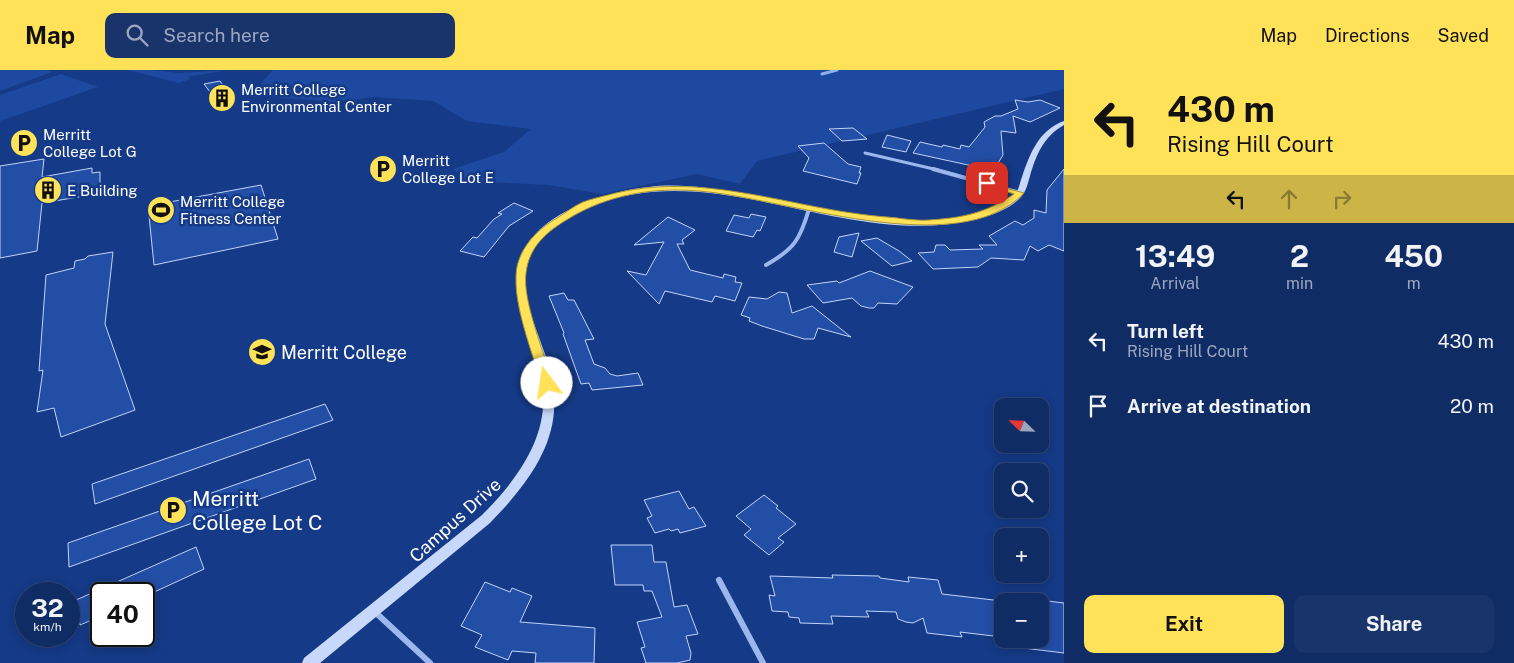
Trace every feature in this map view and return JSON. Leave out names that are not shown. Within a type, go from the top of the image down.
[{"type":"street","points":[[865,153],[958,175],[1020,193],[1036,146],[1046,135],[1064,124]]},
{"type":"street","name":"Campus Drive","points":[[309,663],[463,539],[510,497],[528,470],[540,446],[547,420],[549,394],[545,372],[522,295],[520,275],[525,256],[534,241],[547,227],[586,204],[653,188],[716,190],[877,221],[927,223],[975,217],[996,210],[1020,193]]},
{"type":"street","points":[[766,266],[792,250],[800,240],[809,209]]},
{"type":"street","points":[[719,580],[763,663]]},
{"type":"street","points":[[374,611],[430,663]]},
{"type":"shaded area","points":[[0,70],[46,70],[52,72],[0,91]]},
{"type":"shaded area","points":[[128,70],[154,70],[179,73],[228,70],[188,77],[190,79],[179,83]]},
{"type":"shaded area","points":[[273,70],[1064,70],[1064,89],[757,161],[740,184],[697,174],[602,194],[548,185],[468,181],[453,169],[504,152],[531,129],[467,121],[433,101],[373,97],[337,102],[269,97],[261,83]]},
{"type":"shaded area","points":[[61,74],[98,87],[0,121],[0,95]]},
{"type":"building","points":[[220,81],[234,100],[219,104],[204,84]]},
{"type":"building","points":[[1015,100],[1028,102],[1040,100],[1060,108],[1030,122],[1013,116],[1016,133],[1001,131],[1003,155],[995,168],[984,166],[982,168],[913,153],[920,142],[960,149],[961,145],[969,147],[985,127],[984,122],[995,116],[1001,116],[1018,109]]},
{"type":"building","points":[[853,128],[867,139],[842,141],[829,129]]},
{"type":"building","points":[[887,135],[911,141],[906,152],[882,147]]},
{"type":"building","points":[[824,143],[848,164],[861,167],[857,184],[803,171],[809,158],[798,146]]},
{"type":"building","points":[[44,159],[42,177],[92,168],[92,173],[100,172],[100,189],[91,191],[91,195],[42,203],[37,251],[0,258],[0,166]]},
{"type":"building","points":[[1064,169],[1064,251],[1049,245],[1038,251],[1030,246],[1024,260],[991,258],[978,267],[933,269],[918,253],[934,252],[936,245],[945,245],[950,250],[983,249],[979,245],[997,245],[989,236],[1015,221],[1023,225],[1034,218],[1034,210],[1046,213],[1047,190]]},
{"type":"building","points":[[261,185],[278,239],[154,265],[148,206]]},
{"type":"building","points":[[514,203],[533,211],[509,226],[484,257],[460,251],[473,237],[477,238],[494,219],[502,214],[498,213]]},
{"type":"building","points":[[751,214],[766,217],[760,231],[757,230],[753,237],[726,231],[734,215],[749,218]]},
{"type":"building","points":[[668,217],[695,230],[682,240],[684,244],[677,244],[690,270],[723,278],[724,274],[736,277],[735,282],[742,283],[735,301],[715,296],[712,302],[665,291],[659,304],[627,271],[646,275],[664,242],[634,245]]},
{"type":"building","points":[[859,233],[852,257],[834,252],[839,237]]},
{"type":"building","points":[[877,238],[912,261],[892,266],[861,241]]},
{"type":"building","points":[[113,252],[105,324],[135,410],[61,437],[54,408],[37,412],[43,370],[39,371],[46,275],[74,268],[75,261],[85,259],[88,256]]},
{"type":"building","points":[[870,271],[913,287],[897,304],[878,303],[874,308],[869,308],[861,306],[852,298],[823,303],[807,285],[837,281],[839,283]]},
{"type":"building","points":[[779,292],[787,293],[792,313],[812,306],[851,337],[818,328],[814,339],[804,339],[762,326],[749,321],[750,318],[741,315],[749,297],[767,299]]},
{"type":"building","points":[[564,293],[568,300],[574,300],[594,339],[585,340],[594,364],[605,368],[610,374],[617,376],[638,373],[643,385],[592,390],[589,383],[581,384],[549,296]]},
{"type":"building","points":[[325,404],[333,420],[95,504],[92,484]]},
{"type":"building","points":[[309,459],[316,479],[69,567],[68,543]]},
{"type":"building","points":[[679,491],[689,509],[694,507],[706,526],[680,533],[678,529],[671,531],[669,529],[655,533],[647,518],[652,516],[644,500]]},
{"type":"building","points":[[764,495],[778,506],[776,508],[796,524],[778,538],[784,542],[769,555],[744,535],[751,529],[736,516]]},
{"type":"building","points":[[611,545],[652,545],[654,562],[666,562],[674,607],[687,605],[698,634],[686,636],[691,653],[690,660],[677,663],[646,663],[641,648],[645,647],[637,622],[662,617],[652,591],[644,591],[643,585],[615,585]]},
{"type":"building","points":[[196,547],[204,569],[155,592],[155,582],[117,582]]},
{"type":"building","points":[[832,575],[879,576],[880,578],[909,582],[908,577],[938,580],[942,594],[994,600],[994,636],[960,632],[962,637],[927,633],[923,618],[913,623],[906,622],[898,619],[896,612],[866,611],[869,617],[831,616],[833,624],[800,623],[799,618],[789,617],[788,612],[772,611],[769,595],[775,596],[770,576],[833,578]]},
{"type":"building","points":[[485,582],[510,592],[512,588],[532,596],[520,622],[595,628],[594,663],[535,663],[536,653],[512,651],[508,660],[475,647],[482,635],[461,626]]},
{"type":"building","points":[[90,594],[90,621],[80,625],[80,598]]},
{"type":"building","points":[[1049,601],[1064,603],[1064,653],[1023,648],[1049,648]]},
{"type":"waterway","points":[[822,74],[837,70]]},
{"type":"place","name":"Merritt College Environmental Center","points":[[222,98]]},
{"type":"place","name":"Merritt College Lot G","points":[[24,143]]},
{"type":"place","name":"Merritt College Lot E","points":[[383,169]]},
{"type":"place","name":"E Building","points":[[48,190]]},
{"type":"place","name":"Merritt College Fitness Center","points":[[161,210]]},
{"type":"place","name":"Merritt College","points":[[262,352]]},
{"type":"place","name":"Merritt College Lot C","points":[[173,510]]},
{"type":"route","points":[[547,383],[526,313],[520,275],[525,256],[534,241],[547,227],[586,204],[607,197],[653,188],[696,188],[734,192],[850,217],[902,223],[927,223],[975,217],[996,210],[1010,202],[1020,193],[987,183]]}]
